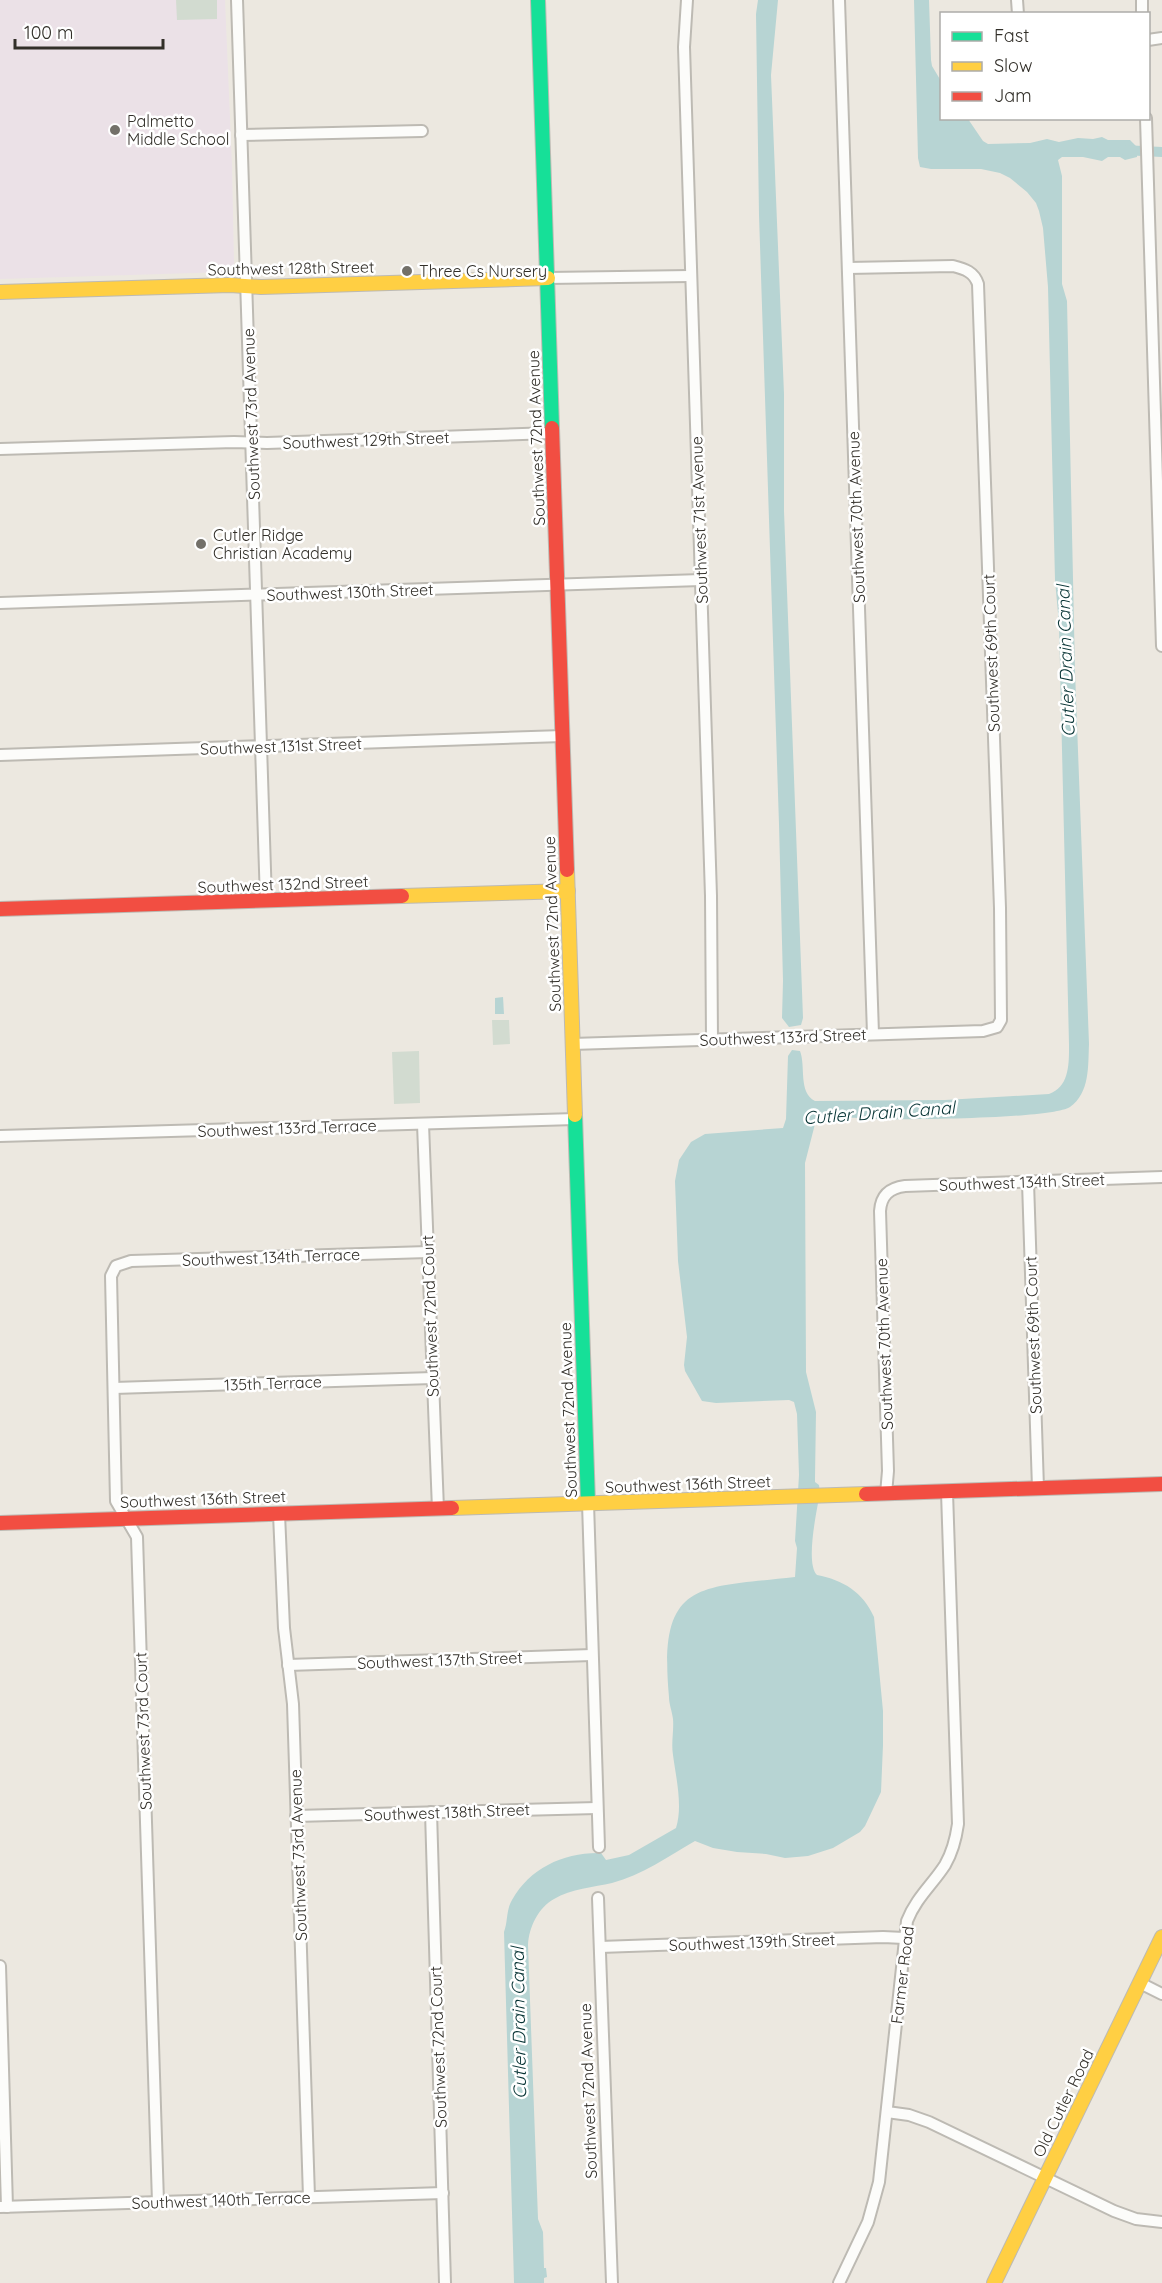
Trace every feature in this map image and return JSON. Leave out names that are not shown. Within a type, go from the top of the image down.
[{"type":"street","name":"Southwest 73rd Avenue","points":[[237,0],[266,901]]},
{"type":"street","name":"Southwest 72nd Avenue","points":[[538,0],[599,1847]]},
{"type":"street","name":"Southwest 71st Avenue","points":[[687,0],[684,47],[711,896],[712,1040]]},
{"type":"street","name":"Southwest 70th Avenue","points":[[839,0],[873,1034]]},
{"type":"street","points":[[1146,120],[1157,301],[1162,646]]},
{"type":"street","points":[[241,135],[422,131]]},
{"type":"street","name":"Southwest 69th Court","points":[[848,268],[944,265],[961,268],[974,275],[979,290],[1002,1008],[1000,1024],[994,1029]]},
{"type":"street","name":"Southwest 128th Street","points":[[0,292],[690,276]]},
{"type":"street","name":"Southwest 129th Street","points":[[0,449],[552,433]]},
{"type":"street","name":"Southwest 130th Street","points":[[0,603],[701,580]]},
{"type":"street","name":"Southwest 131st Street","points":[[0,755],[563,736]]},
{"type":"street","name":"Southwest 132nd Street","points":[[0,909],[568,891]]},
{"type":"street","name":"Southwest 133rd Street","points":[[572,1044],[994,1029]]},
{"type":"street","name":"Southwest 133rd Terrace","points":[[0,1136],[575,1119]]},
{"type":"street","name":"Southwest 72nd Court","points":[[423,1124],[438,1509]]},
{"type":"street","name":"Southwest 134th Street","points":[[885,1195],[893,1189],[905,1186],[1162,1178]]},
{"type":"street","name":"Southwest 69th Court","points":[[1028,1182],[1038,1488]]},
{"type":"street","name":"Southwest 70th Avenue","points":[[885,1195],[880,1211],[888,1471],[886,1494]]},
{"type":"street","name":"Southwest 134th Terrace","points":[[116,1266],[136,1261],[428,1252]]},
{"type":"street","name":"Southwest 73rd Court","points":[[116,1266],[110,1281],[116,1501],[137,1537],[158,2202]]},
{"type":"street","name":"135th Terrace","points":[[114,1388],[433,1378]]},
{"type":"street","name":"Southwest 136th Street","points":[[0,1522],[1162,1485]]},
{"type":"street","name":"Farmer Road","points":[[839,2283],[868,2222],[876,2198],[907,1921],[914,1904],[948,1858],[958,1824],[947,1492]]},
{"type":"street","name":"Southwest 73rd Avenue","points":[[279,1514],[284,1628],[292,1698],[309,2197]]},
{"type":"street","name":"Southwest 137th Street","points":[[288,1665],[592,1655]]},
{"type":"street","name":"Southwest 138th Street","points":[[296,1816],[597,1808]]},
{"type":"street","name":"Southwest 72nd Court","points":[[431,1812],[445,2283]]},
{"type":"street","name":"Southwest 72nd Avenue","points":[[598,1898],[612,2283]]},
{"type":"street","name":"Old Cutler Road","points":[[994,2283],[1162,1937]]},
{"type":"street","name":"Southwest 139th Street","points":[[600,1947],[904,1938]]},
{"type":"street","points":[[0,1966],[4,2207]]},
{"type":"street","points":[[1140,1983],[1162,1994]]},
{"type":"street","points":[[887,2112],[909,2115],[929,2122],[1125,2215],[1162,2222]]},
{"type":"street","name":"Southwest 140th Terrace","points":[[4,2207],[443,2193]]},
{"type":"shaded area","name":"Palmetto Middle School","points":[[0,0],[225,0],[232,166],[234,263],[232,269],[227,272],[0,279]]},
{"type":"shaded area","points":[[176,0],[217,0],[217,19],[177,20]]},
{"type":"shaded area","points":[[492,1020],[509,1020],[510,1044],[493,1045]]},
{"type":"shaded area","points":[[419,1051],[420,1103],[394,1104],[392,1052]]},
{"type":"water","points":[[758,0],[778,0],[771,75],[784,394],[784,511],[803,1018],[801,1025],[789,1027],[782,1018],[779,824],[759,215],[756,14]]},
{"type":"water","name":"Cutler Drain Canal","points":[[914,0],[929,0],[931,60],[940,79],[940,120],[969,120],[983,141],[988,144],[1030,143],[1047,139],[1059,142],[1102,137],[1108,140],[1130,140],[1137,147],[1137,157],[1125,160],[1120,157],[1108,157],[1102,161],[1083,157],[1062,157],[1058,160],[1062,176],[1062,284],[1067,301],[1075,671],[1089,1044],[1087,1078],[1077,1101],[1070,1107],[1057,1111],[976,1118],[834,1118],[815,1124],[805,1163],[806,1372],[816,1412],[815,1482],[819,1485],[820,1493],[813,1536],[812,1560],[817,1575],[851,1588],[864,1601],[874,1617],[883,1711],[881,1792],[860,1832],[833,1848],[808,1856],[785,1858],[713,1848],[695,1841],[634,1875],[612,1883],[575,1891],[543,1907],[532,1925],[528,1945],[538,2219],[543,2232],[544,2268],[546,2268],[547,2277],[544,2278],[544,2283],[514,2283],[504,1932],[510,1904],[528,1879],[549,1864],[587,1853],[601,1853],[606,1860],[629,1855],[676,1828],[679,1801],[672,1750],[673,1719],[669,1700],[667,1658],[670,1630],[678,1610],[692,1597],[710,1589],[795,1577],[799,1475],[797,1414],[794,1402],[789,1400],[716,1403],[702,1401],[685,1371],[687,1337],[678,1261],[675,1181],[679,1160],[691,1142],[705,1134],[783,1128],[786,1119],[788,1056],[792,1050],[800,1051],[806,1092],[815,1101],[945,1100],[1049,1094],[1061,1086],[1067,1073],[1069,1044],[1059,624],[1055,580],[1048,287],[1043,228],[1036,203],[1010,178],[1000,173],[981,169],[920,167]]},
{"type":"water","points":[[503,997],[504,1014],[495,1014],[495,998]]},
{"type":"waterway","points":[[1123,150],[1162,152]]},
{"type":"traffic: fast","points":[[538,0],[552,428]]},
{"type":"traffic: fast","points":[[575,1115],[588,1503]]},
{"type":"traffic: slow","points":[[0,292],[548,278]]},
{"type":"traffic: slow","points":[[567,870],[575,1115]]},
{"type":"traffic: slow","points":[[402,896],[568,891]]},
{"type":"traffic: slow","points":[[452,1508],[866,1494]]},
{"type":"traffic: slow","points":[[994,2283],[1162,1937]]},
{"type":"traffic: jam","points":[[552,428],[567,870]]},
{"type":"traffic: jam","points":[[0,909],[402,896]]},
{"type":"traffic: jam","points":[[866,1494],[1162,1484]]},
{"type":"traffic: jam","points":[[0,1523],[452,1508]]},
{"type":"place","name":"Palmetto Middle School","points":[[115,130]]},
{"type":"place","name":"Three Cs Nursery","points":[[407,271]]},
{"type":"place","name":"Cutler Ridge Christian Academy","points":[[201,544]]}]
